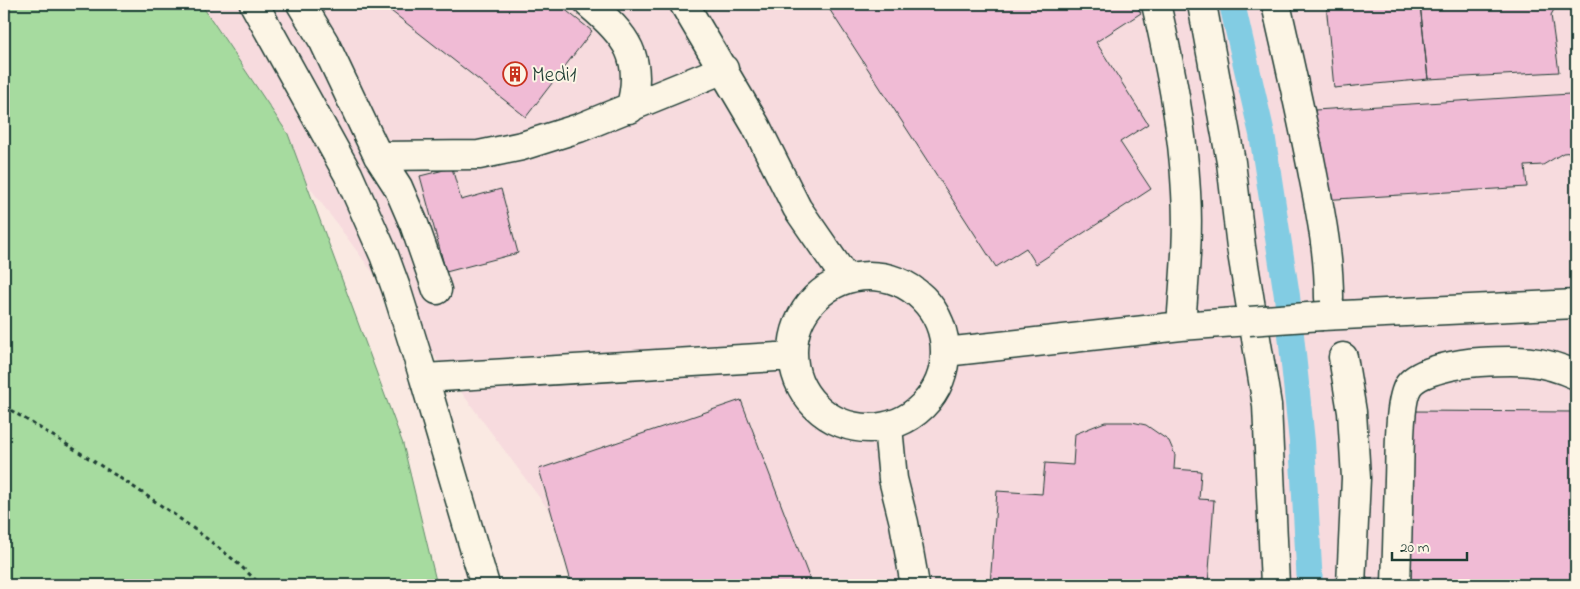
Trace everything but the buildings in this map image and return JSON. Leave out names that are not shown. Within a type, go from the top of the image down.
[{"type":"street","points":[[254,4],[359,199],[396,288],[485,585]]},
{"type":"street","points":[[300,4],[324,42],[378,156],[398,187],[414,224],[437,290]]},
{"type":"street","points":[[589,4],[619,31],[627,43],[633,58],[635,87],[630,109]]},
{"type":"street","points":[[684,4],[756,126],[797,208],[846,279]]},
{"type":"street","points":[[1156,4],[1180,133],[1186,177],[1187,223],[1181,326]]},
{"type":"street","points":[[1202,4],[1231,162],[1241,246],[1267,405],[1275,585]]},
{"type":"street","points":[[1276,4],[1322,217],[1328,268],[1325,307]]},
{"type":"street","points":[[378,156],[478,155],[522,146],[630,109],[724,69]]},
{"type":"street","points":[[869,276],[892,280],[914,290],[930,308],[942,329],[945,352],[938,385],[918,412],[888,427],[861,429],[835,421],[813,405],[798,382],[792,356],[795,331],[806,308],[823,291],[846,279],[869,276]]},
{"type":"street","points":[[945,352],[1181,326],[1249,321],[1325,307],[1576,304]]},
{"type":"street","points":[[424,378],[792,356]]},
{"type":"street","points":[[1343,357],[1354,431],[1356,478],[1351,585]]},
{"type":"street","points":[[1396,585],[1400,432],[1404,396],[1408,385],[1425,373],[1472,362],[1527,361],[1556,366],[1576,375]]},
{"type":"street","points":[[888,427],[893,479],[904,523],[915,585]]},
{"type":"path","points":[[4,406],[59,439],[163,507],[225,553],[261,585]]},
{"type":"shaded area","points":[[174,4],[1576,4],[1576,585],[589,585],[562,528]]},
{"type":"green space","points":[[4,4],[201,4],[288,134],[403,444],[437,585],[4,585]]},
{"type":"waterway","points":[[1232,4],[1262,134],[1287,296],[1302,442],[1310,585]]},
{"type":"place","name":"Medi1","points":[[515,74]]}]
